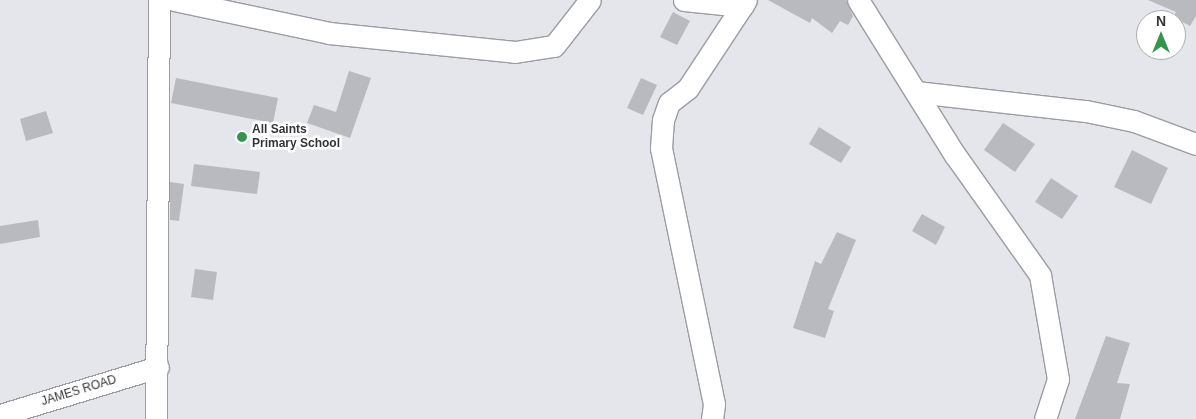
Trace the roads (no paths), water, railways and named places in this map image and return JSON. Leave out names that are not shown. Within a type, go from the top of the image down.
[{"type":"street","points":[[156,419],[158,367],[160,0]]},
{"type":"street","points":[[174,0],[329,33],[515,52],[554,46],[590,0]]},
{"type":"street","points":[[684,0],[744,3]]},
{"type":"street","points":[[858,0],[916,92],[1040,275],[1058,379],[1046,419]]},
{"type":"street","points":[[712,419],[714,404],[661,148],[662,120],[669,103],[688,88],[744,3]]},
{"type":"street","points":[[916,92],[1086,111],[1134,121],[1196,144]]},
{"type":"street","name":"JAMES ROAD","points":[[0,415],[158,367]]},
{"type":"place","name":"All Saints Primary School","points":[[242,137]]}]
